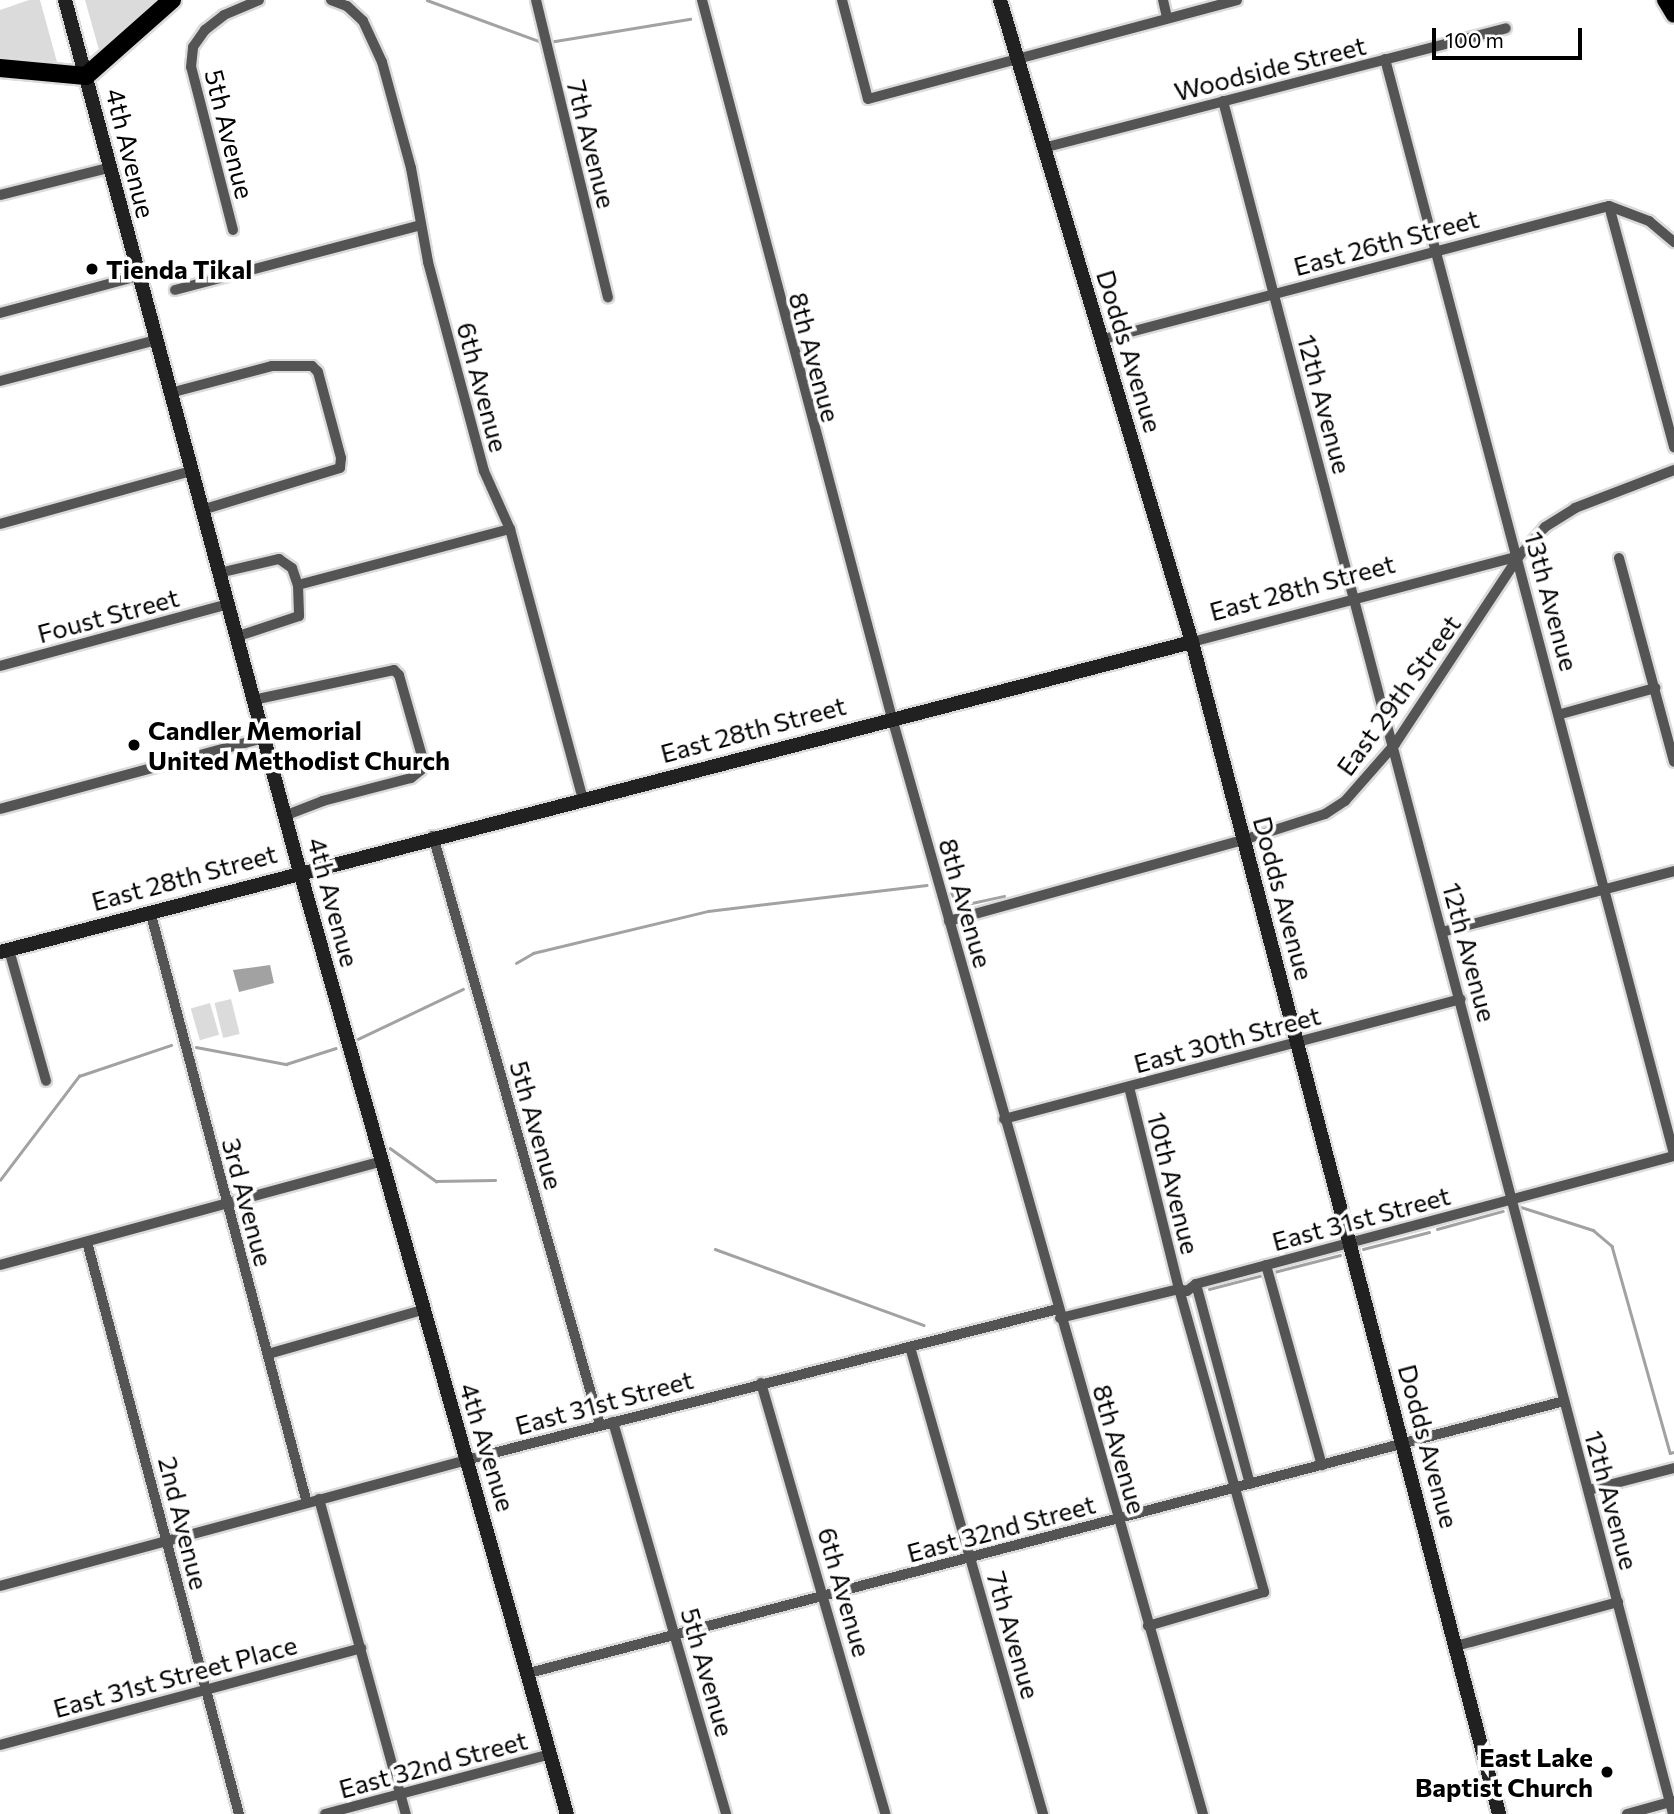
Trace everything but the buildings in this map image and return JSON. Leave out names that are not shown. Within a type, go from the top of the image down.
[{"type":"highway","points":[[0,68],[86,76],[173,0]]},
{"type":"main road","points":[[1665,0],[1674,15]]},
{"type":"street","name":"4th Avenue","points":[[65,0],[108,167],[380,1162],[529,1673],[567,1814]]},
{"type":"street","name":"5th Avenue","points":[[233,230],[191,67],[193,47],[224,15],[259,0]]},
{"type":"street","name":"6th Avenue","points":[[331,0],[347,6],[374,39],[484,471],[510,529],[583,799]]},
{"type":"street","name":"7th Avenue","points":[[536,0],[608,297]]},
{"type":"street","name":"8th Avenue","points":[[702,0],[892,718],[1203,1814]]},
{"type":"street","points":[[842,0],[868,99],[1237,0]]},
{"type":"street","name":"Dodds Avenue","points":[[1000,0],[1015,59],[1192,642],[1499,1814]]},
{"type":"street","points":[[1163,0],[1167,18]]},
{"type":"street","name":"Woodside Street","points":[[1043,148],[1506,28]]},
{"type":"street","name":"13th Avenue","points":[[1385,60],[1561,714],[1674,1155]]},
{"type":"street","name":"12th Avenue","points":[[1223,101],[1395,744],[1673,1814]]},
{"type":"street","points":[[0,195],[108,167]]},
{"type":"street","points":[[1609,206],[1648,221],[1674,242]]},
{"type":"street","points":[[1609,206],[1674,447]]},
{"type":"street","name":"East 26th Street","points":[[1100,340],[1436,248],[1609,206]]},
{"type":"street","points":[[175,289],[421,225]]},
{"type":"street","points":[[0,313],[138,276]]},
{"type":"street","points":[[0,381],[156,340]]},
{"type":"street","points":[[170,393],[272,366],[312,366],[318,372],[341,458],[340,468],[202,510]]},
{"type":"street","name":"East 29th Street","points":[[949,921],[1243,840],[1325,814],[1345,801],[1395,744],[1519,556],[1545,527],[1575,508],[1674,470]]},
{"type":"street","points":[[0,523],[191,471]]},
{"type":"street","points":[[298,585],[510,529]]},
{"type":"street","name":"East 28th Street","points":[[4,951],[433,836],[1519,556]]},
{"type":"street","points":[[1619,558],[1674,762]]},
{"type":"street","points":[[219,573],[268,559],[288,562],[298,585],[299,616],[236,637]]},
{"type":"street","name":"Foust Street","points":[[0,666],[228,604]]},
{"type":"street","points":[[253,700],[394,670],[423,760],[421,770],[411,778],[323,801],[285,816]]},
{"type":"street","points":[[1561,714],[1655,688]]},
{"type":"street","points":[[0,809],[263,738]]},
{"type":"street","name":"5th Avenue","points":[[433,836],[600,1425]]},
{"type":"street","points":[[1442,932],[1674,871]]},
{"type":"street","name":"3rd Avenue","points":[[150,911],[307,1503]]},
{"type":"street","points":[[4,951],[46,1081]]},
{"type":"street","name":"East 30th Street","points":[[1004,1119],[1460,999]]},
{"type":"street","name":"10th Avenue","points":[[1129,1087],[1179,1289],[1236,1488]]},
{"type":"street","name":"East 31st Street","points":[[0,1586],[761,1383],[1059,1313],[1179,1289],[1187,1291],[1196,1284],[1674,1155]]},
{"type":"street","points":[[0,1265],[380,1162]]},
{"type":"street","name":"2nd Avenue","points":[[87,1242],[239,1814]]},
{"type":"street","points":[[1266,1265],[1322,1465]]},
{"type":"street","name":"10th Avenue","points":[[1196,1284],[1250,1484]]},
{"type":"street","points":[[268,1354],[422,1310]]},
{"type":"street","name":"7th Avenue","points":[[909,1347],[1043,1814]]},
{"type":"street","name":"6th Avenue","points":[[761,1383],[825,1595],[885,1814]]},
{"type":"street","name":"East 32nd Street","points":[[529,1673],[1564,1401]]},
{"type":"street","name":"5th Avenue","points":[[614,1422],[726,1814]]},
{"type":"street","points":[[1589,1490],[1674,1468]]},
{"type":"street","points":[[1148,1626],[1264,1592],[1236,1488]]},
{"type":"street","points":[[319,1499],[406,1814]]},
{"type":"street","points":[[1456,1646],[1618,1602]]},
{"type":"street","name":"East 31st Street Place","points":[[0,1745],[361,1648]]},
{"type":"street","name":"East 32nd Street","points":[[325,1814],[551,1754]]},
{"type":"street","points":[[1627,1814],[1672,1802]]},
{"type":"shaded area","points":[[29,0],[40,0],[57,62],[0,57],[0,10]]},
{"type":"shaded area","points":[[85,0],[154,0],[111,44],[99,50]]},
{"type":"shaded area","points":[[270,965],[274,983],[239,992],[233,970]]},
{"type":"shaded area","points":[[231,999],[240,1034],[223,1038],[215,1003]]},
{"type":"shaded area","points":[[210,1003],[219,1035],[200,1040],[191,1009]]},
{"type":"waterway","points":[[427,0],[542,42]]},
{"type":"waterway","points":[[549,42],[690,19]]},
{"type":"waterway","points":[[516,963],[533,953],[708,911],[926,885]]},
{"type":"waterway","points":[[948,885],[958,906],[1004,896]]},
{"type":"waterway","points":[[358,1039],[463,989]]},
{"type":"waterway","points":[[0,1180],[79,1076],[171,1045]]},
{"type":"waterway","points":[[196,1047],[286,1064],[336,1048]]},
{"type":"waterway","points":[[390,1148],[436,1181],[495,1180]]},
{"type":"waterway","points":[[1521,1207],[1593,1230],[1612,1246],[1670,1453],[1674,1452]]},
{"type":"waterway","points":[[1437,1229],[1503,1211]]},
{"type":"waterway","points":[[1363,1249],[1429,1232]]},
{"type":"waterway","points":[[715,1249],[924,1325]]},
{"type":"waterway","points":[[1274,1272],[1340,1255]]},
{"type":"waterway","points":[[1209,1289],[1263,1275]]},
{"type":"place","name":"Tienda Tikal","points":[[92,269]]},
{"type":"place","name":"Candler Memorial United Methodist Church","points":[[134,745]]},
{"type":"place","name":"East Lake Baptist Church","points":[[1607,1772]]}]
